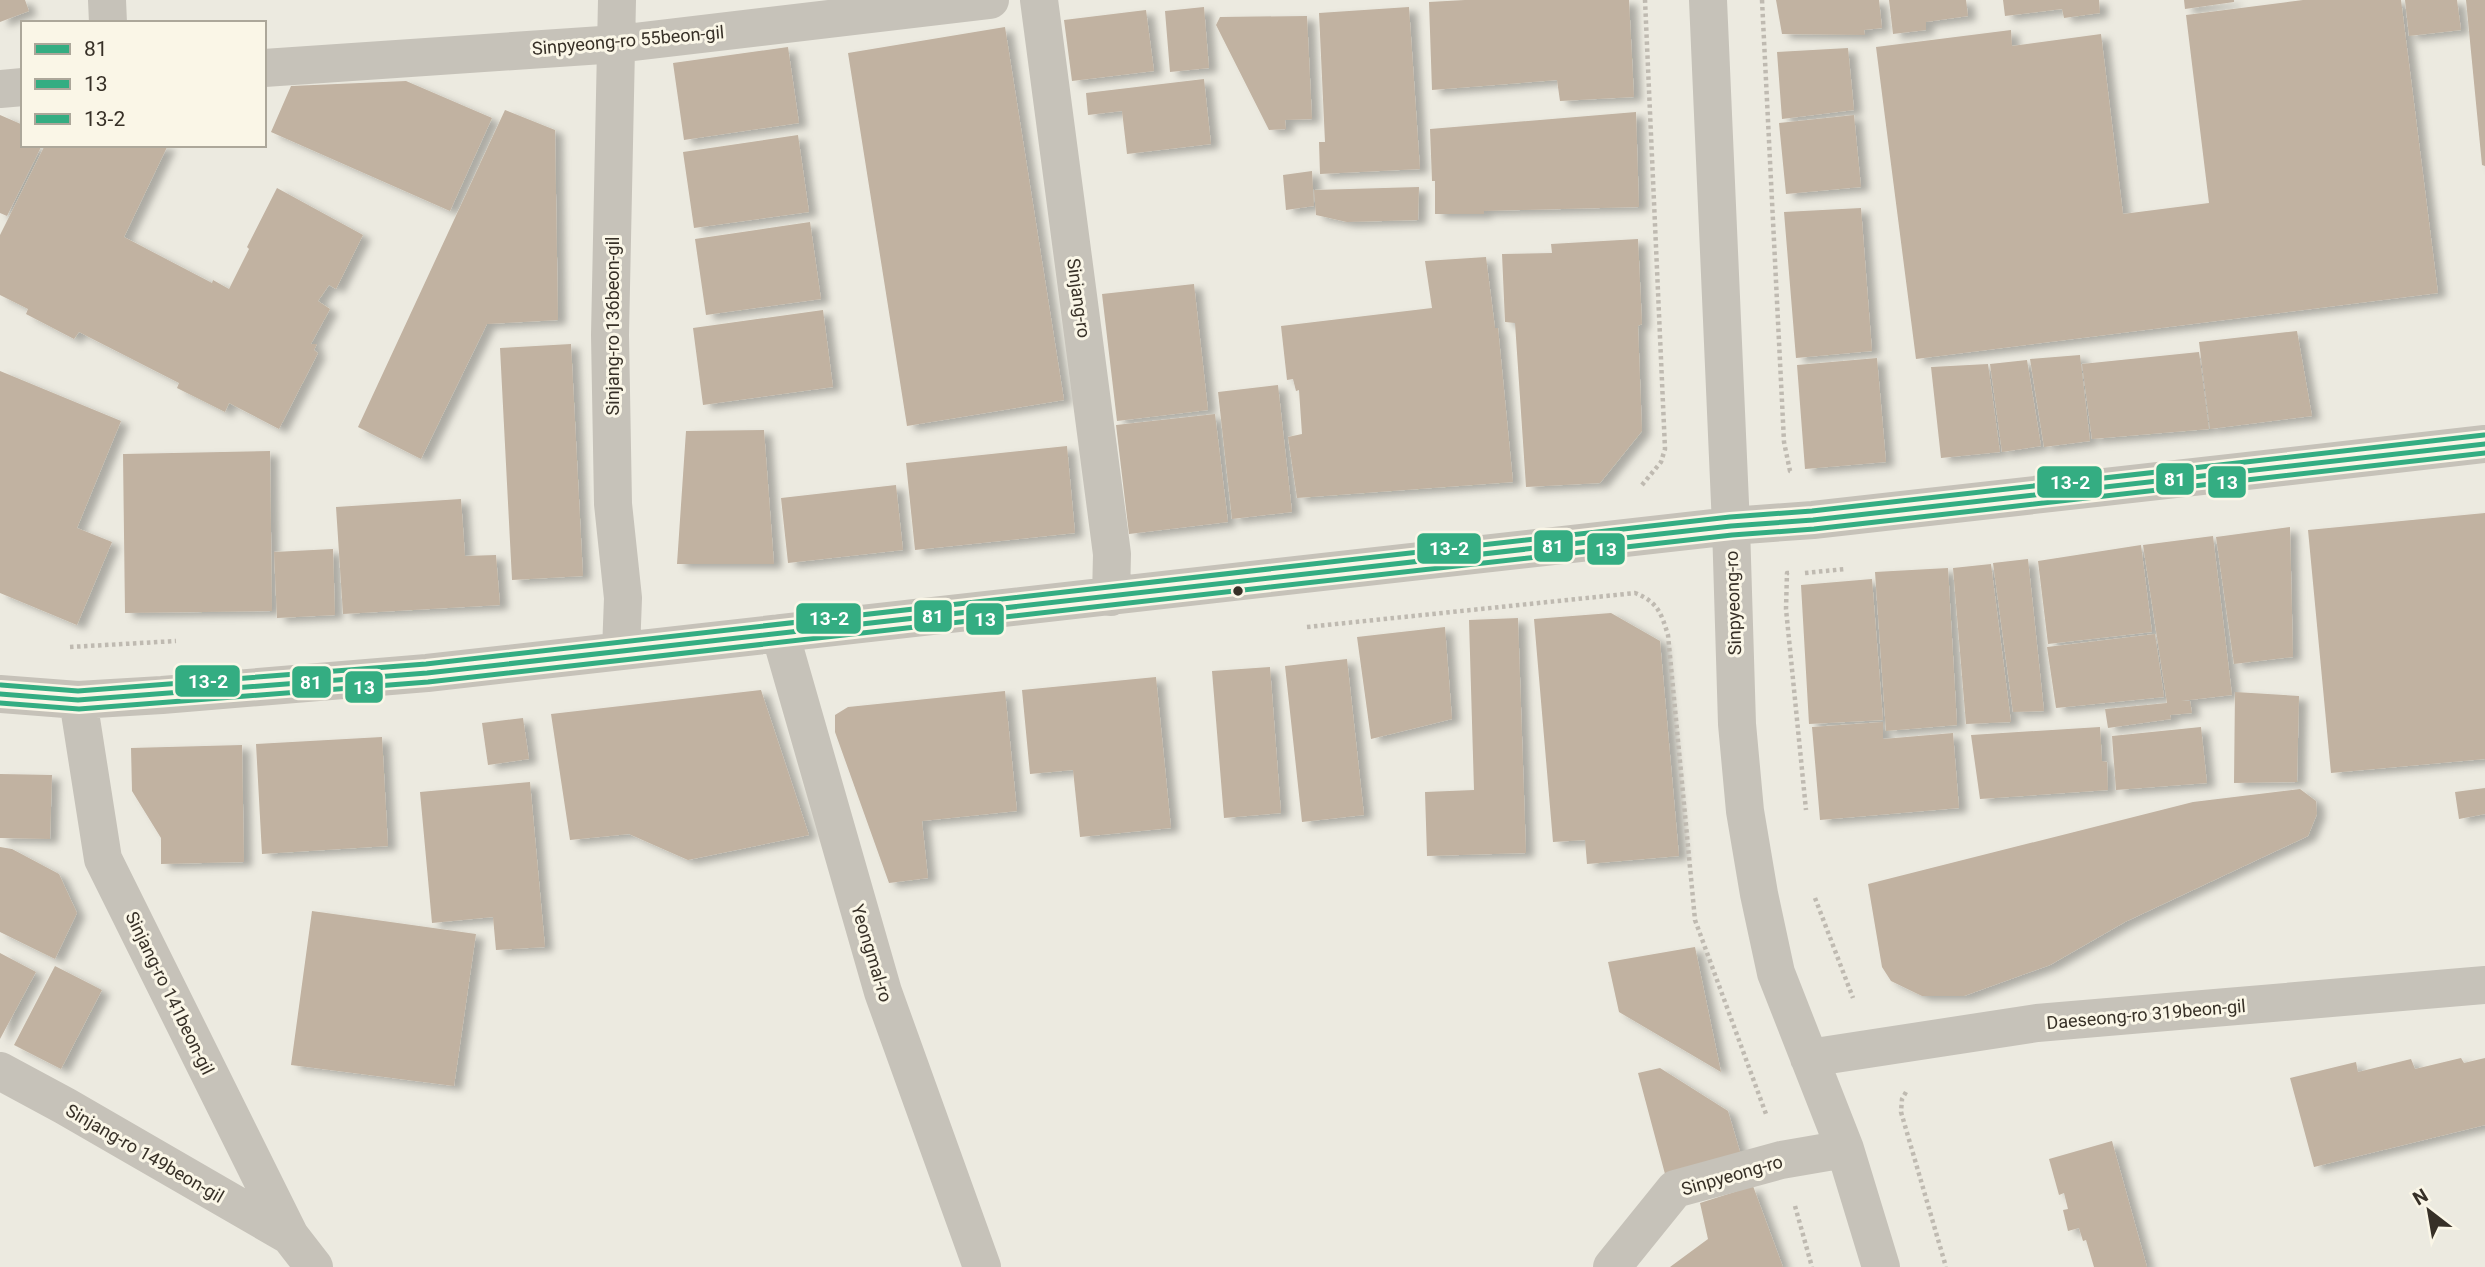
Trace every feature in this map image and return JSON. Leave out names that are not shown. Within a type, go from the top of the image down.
[{"type":"street","points":[[107,0],[108,21]]},
{"type":"street","name":"Sinjang-ro 136beon-gil","points":[[617,0],[610,335],[613,504],[623,598],[621,651]]},
{"type":"street","name":"Sinpyeong-ro 55beon-gil","points":[[266,68],[617,44],[990,0]]},
{"type":"street","name":"Sinjang-ro","points":[[1039,0],[1112,554],[1111,597]]},
{"type":"street","name":"Sinpyeong-ro","points":[[1708,0],[1737,724],[1745,811],[1776,973],[1845,1149],[1881,1267]]},
{"type":"street","points":[[0,89],[21,87]]},
{"type":"street","points":[[0,694],[79,700],[427,673],[2485,444]]},
{"type":"street","name":"Yeongmal-ro","points":[[780,633],[883,992],[982,1267]]},
{"type":"street","name":"Sinjang-ro 141beon-gil","points":[[79,700],[103,859],[290,1236],[314,1267]]},
{"type":"street","name":"Daeseong-ro 319beon-gil","points":[[1809,1058],[2037,1023],[2485,985]]},
{"type":"street","name":"Sinjang-ro 149beon-gil","points":[[0,1071],[290,1236]]},
{"type":"street","name":"Sinpyeong-ro","points":[[1612,1267],[1675,1189],[1781,1160],[1845,1149]]},
{"type":"path","points":[[1636,487],[1645,484],[1661,462],[1665,449],[1645,0]]},
{"type":"path","points":[[1762,0],[1783,442]]},
{"type":"path","points":[[1806,810],[1786,609],[1787,573],[1846,569]]},
{"type":"path","points":[[1815,898],[1853,998]]},
{"type":"path","points":[[1902,1099],[1901,1112],[1946,1267]]},
{"type":"building","points":[[0,0],[25,0],[29,11],[0,22]]},
{"type":"building","points":[[1629,0],[1634,97],[1560,101],[1557,80],[1432,90],[1429,2]]},
{"type":"building","points":[[1776,0],[1879,0],[1882,28],[1864,30],[1865,35],[1782,34]]},
{"type":"building","points":[[1889,0],[1966,0],[1968,16],[1926,22],[1926,30],[1893,34]]},
{"type":"building","points":[[2003,0],[2099,0],[2100,13],[2064,18],[2062,9],[2005,16]]},
{"type":"building","points":[[2184,0],[2234,0],[2234,2],[2185,9]]},
{"type":"building","points":[[2303,0],[2401,0],[2438,293],[1916,359],[1876,47],[2011,30],[2012,46],[2101,34],[2123,214],[2209,203],[2186,15]]},
{"type":"building","points":[[2405,0],[2457,0],[2461,30],[2409,36]]},
{"type":"building","points":[[2466,0],[2485,0],[2485,166],[2482,165]]},
{"type":"building","points":[[1204,7],[1209,68],[1170,72],[1165,11]]},
{"type":"building","points":[[1409,7],[1420,169],[1320,174],[1319,142],[1325,142],[1319,13]]},
{"type":"building","points":[[1146,10],[1154,71],[1072,81],[1064,20]]},
{"type":"building","points":[[1307,16],[1312,119],[1285,120],[1286,129],[1269,130],[1216,25],[1220,17]]},
{"type":"building","points":[[1005,27],[1064,400],[907,426],[848,53]]},
{"type":"building","points":[[788,47],[799,123],[684,140],[673,63]]},
{"type":"building","points":[[1848,48],[1854,110],[1782,119],[1777,52]]},
{"type":"building","points":[[1204,79],[1211,144],[1127,154],[1122,111],[1088,115],[1086,93]]},
{"type":"building","points":[[406,81],[492,118],[450,211],[271,132],[291,86]]},
{"type":"building","points":[[505,110],[555,130],[558,320],[487,324],[421,459],[358,427]]},
{"type":"building","points":[[1636,112],[1639,207],[1435,214],[1430,129]]},
{"type":"building","points":[[0,115],[21,124],[21,147],[41,147],[7,216],[0,213]]},
{"type":"building","points":[[1854,115],[1861,187],[1786,194],[1779,123]]},
{"type":"building","points":[[798,135],[809,212],[694,228],[683,152]]},
{"type":"building","points":[[44,147],[167,147],[124,237],[212,283],[213,280],[229,289],[277,188],[363,235],[336,289],[329,285],[318,301],[330,309],[311,344],[317,344],[314,350],[318,353],[279,429],[229,403],[225,412],[177,388],[179,383],[79,332],[74,339],[26,314],[28,309],[0,295],[0,235]]},
{"type":"building","points":[[1312,171],[1314,206],[1286,210],[1283,175]]},
{"type":"building","points":[[1419,187],[1418,220],[1347,222],[1316,215],[1314,190]]},
{"type":"building","points":[[1861,208],[1872,351],[1796,358],[1784,212]]},
{"type":"building","points":[[810,222],[821,299],[706,315],[695,239]]},
{"type":"building","points":[[1638,239],[1642,324],[1638,326],[1642,431],[1600,483],[1526,487],[1515,323],[1505,322],[1502,254],[1552,253],[1551,244]]},
{"type":"building","points":[[1486,257],[1495,328],[1498,328],[1513,482],[1297,498],[1288,437],[1302,434],[1299,390],[1296,391],[1293,379],[1287,380],[1281,326],[1432,308],[1425,261]]},
{"type":"building","points":[[1194,284],[1208,410],[1117,421],[1102,294]]},
{"type":"building","points":[[823,310],[833,387],[703,405],[693,328]]},
{"type":"building","points":[[2297,331],[2312,416],[2210,429],[2199,342]]},
{"type":"building","points":[[571,344],[583,576],[512,580],[500,348]]},
{"type":"building","points":[[2199,352],[2209,429],[2092,439],[2082,364]]},
{"type":"building","points":[[2080,355],[2090,441],[2044,447],[2030,359]]},
{"type":"building","points":[[1877,358],[1886,462],[1805,469],[1797,365]]},
{"type":"building","points":[[2027,360],[2041,446],[2002,452],[1990,364]]},
{"type":"building","points":[[1988,364],[2000,452],[1941,458],[1931,367]]},
{"type":"building","points":[[0,371],[121,421],[77,528],[112,542],[77,625],[0,593]]},
{"type":"building","points":[[1278,385],[1292,512],[1232,519],[1218,392]]},
{"type":"building","points":[[1215,414],[1228,522],[1129,534],[1116,425]]},
{"type":"building","points":[[764,430],[774,564],[677,564],[686,431]]},
{"type":"building","points":[[1067,446],[1075,533],[915,550],[906,463]]},
{"type":"building","points":[[270,451],[272,611],[125,613],[123,454]]},
{"type":"building","points":[[896,485],[903,550],[788,563],[781,498]]},
{"type":"building","points":[[461,499],[465,556],[496,555],[500,605],[343,614],[336,507]]},
{"type":"building","points":[[2485,513],[2485,759],[2331,773],[2308,530]]},
{"type":"building","points":[[2290,527],[2293,657],[2234,664],[2216,537]]},
{"type":"building","points":[[2213,536],[2232,695],[2181,701],[2190,701],[2192,713],[2170,715],[2171,719],[2108,728],[2105,709],[2167,703],[2143,545]]},
{"type":"building","points":[[2141,545],[2152,632],[2048,644],[2038,561]]},
{"type":"building","points":[[333,549],[335,615],[277,618],[274,552]]},
{"type":"building","points":[[2028,559],[2044,711],[2013,712],[1993,563]]},
{"type":"building","points":[[1991,564],[2011,722],[1966,724],[1953,568]]},
{"type":"building","points":[[1948,568],[1957,725],[1886,731],[1875,572]]},
{"type":"building","points":[[1872,579],[1883,720],[1809,724],[1801,585]]},
{"type":"building","points":[[1611,613],[1660,641],[1679,856],[1587,864],[1585,840],[1553,842],[1534,619]]},
{"type":"building","points":[[1518,618],[1526,853],[1427,856],[1425,792],[1474,790],[1469,620]]},
{"type":"building","points":[[1445,627],[1452,719],[1371,739],[1357,637]]},
{"type":"building","points":[[2155,634],[2164,697],[2056,708],[2047,647]]},
{"type":"building","points":[[1347,659],[1364,815],[1302,822],[1285,666]]},
{"type":"building","points":[[1270,667],[1281,813],[1224,818],[1212,671]]},
{"type":"building","points":[[1156,677],[1171,828],[1080,837],[1073,770],[1030,774],[1022,690]]},
{"type":"building","points":[[761,690],[809,835],[688,860],[629,834],[570,840],[551,714]]},
{"type":"building","points":[[1005,691],[1017,811],[922,821],[928,878],[889,883],[835,732],[835,715],[848,707]]},
{"type":"building","points":[[2235,692],[2299,696],[2297,782],[2234,783]]},
{"type":"building","points":[[523,718],[529,759],[488,765],[482,723]]},
{"type":"building","points":[[1883,722],[1883,739],[1953,733],[1959,808],[1820,820],[1812,727]]},
{"type":"building","points":[[2100,727],[2102,761],[2107,762],[2108,790],[1980,799],[1971,735]]},
{"type":"building","points":[[2201,727],[2207,783],[2116,790],[2112,736]]},
{"type":"building","points":[[382,737],[388,846],[262,854],[256,744]]},
{"type":"building","points":[[242,745],[244,862],[161,864],[161,838],[132,791],[131,748]]},
{"type":"building","points":[[0,774],[52,775],[50,839],[0,838]]},
{"type":"building","points":[[530,782],[545,947],[496,950],[493,917],[432,923],[420,792]]},
{"type":"building","points":[[2485,788],[2485,814],[2459,819],[2455,792]]},
{"type":"building","points":[[2300,789],[2316,801],[2317,814],[2308,836],[2125,922],[2050,965],[1964,996],[1922,996],[1891,981],[1882,967],[1868,884],[2193,802]]},
{"type":"building","points":[[0,847],[12,849],[59,874],[77,913],[55,959],[0,932]]},
{"type":"building","points":[[312,911],[476,934],[454,1086],[291,1065]]},
{"type":"building","points":[[1695,947],[1721,1072],[1619,1012],[1608,962]]},
{"type":"building","points":[[0,953],[36,972],[0,1039]]},
{"type":"building","points":[[55,966],[102,990],[61,1069],[14,1045]]},
{"type":"building","points":[[2461,1058],[2464,1063],[2485,1058],[2485,1125],[2314,1167],[2290,1078],[2356,1062],[2358,1072],[2411,1059],[2415,1069]]},
{"type":"building","points":[[1660,1068],[1728,1111],[1741,1155],[1665,1174],[1638,1073]]},
{"type":"building","points":[[2112,1141],[2147,1267],[2094,1267],[2086,1240],[2083,1241],[2079,1228],[2068,1231],[2063,1210],[2068,1209],[2064,1193],[2059,1195],[2049,1159]]},
{"type":"building","points":[[1753,1186],[1783,1267],[1670,1267],[1708,1239],[1700,1203]]},
{"type":"transit line","name":"13-2","points":[[1,685],[78,691],[426,664],[2484,435]]},
{"type":"transit line","name":"81","points":[[0,694],[78,700],[427,673],[2485,444]]},
{"type":"transit line","name":"13","points":[[0,703],[79,709],[428,682],[2485,453]]}]
